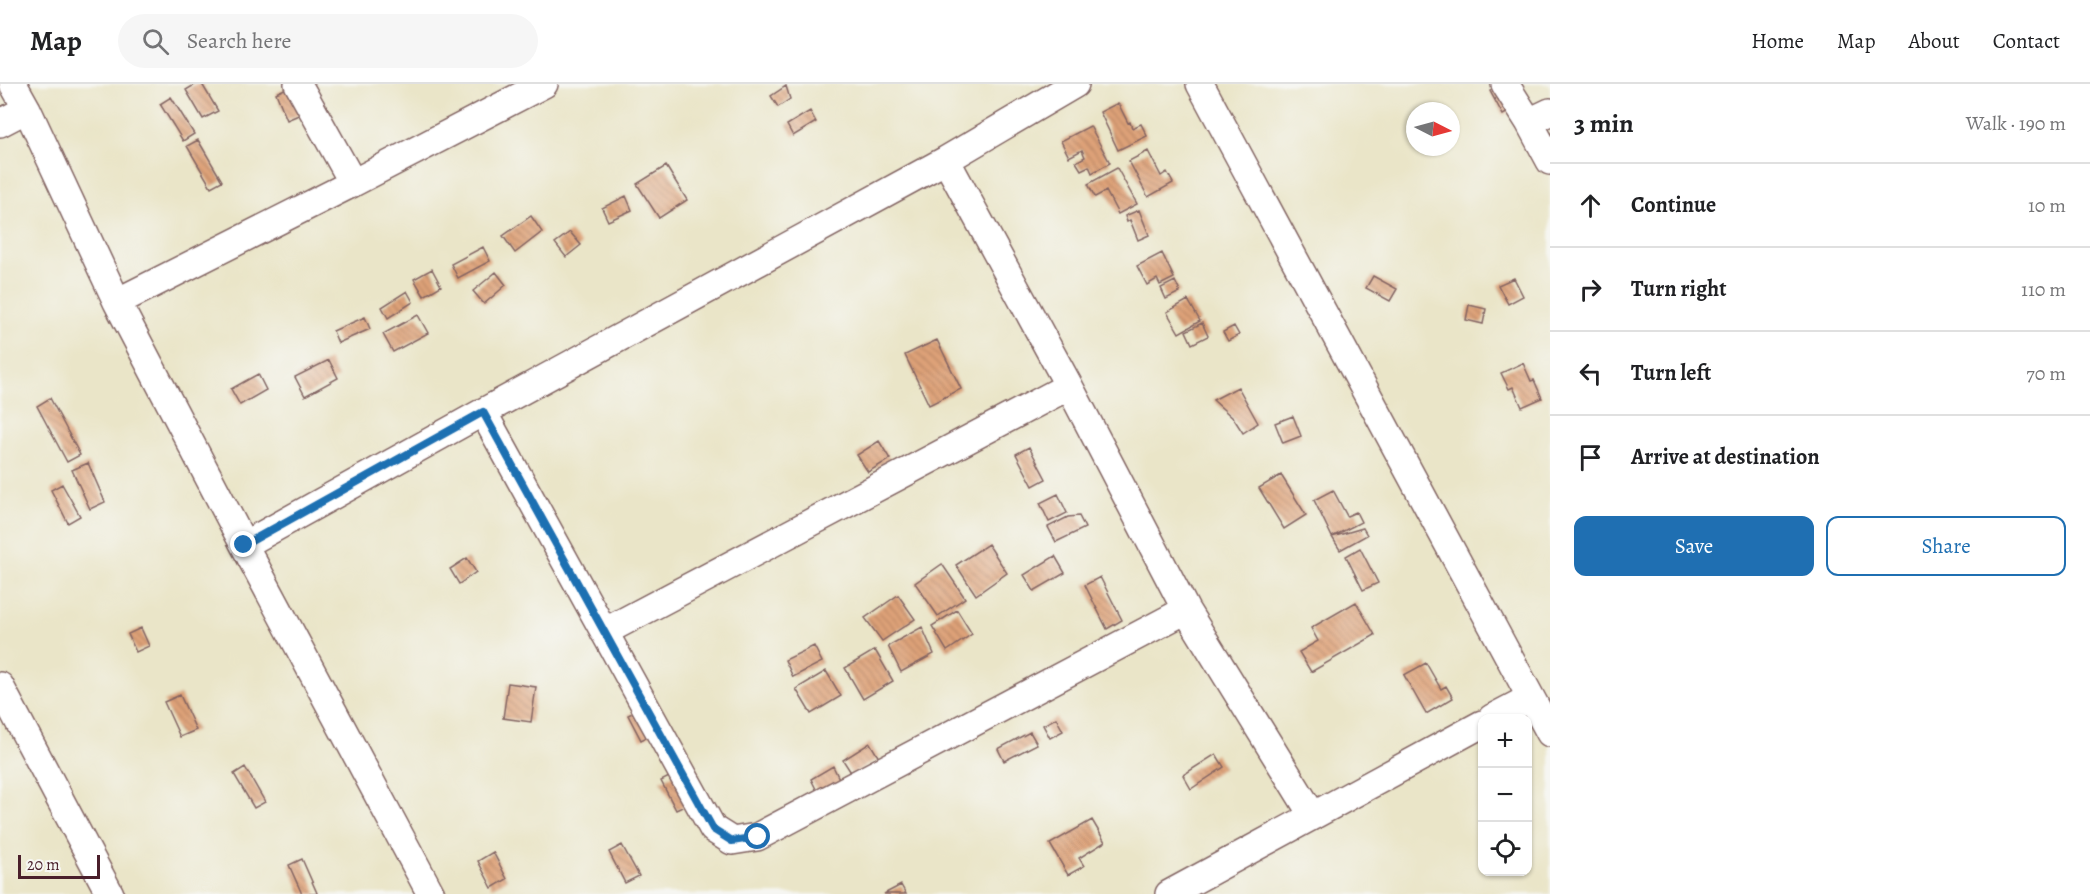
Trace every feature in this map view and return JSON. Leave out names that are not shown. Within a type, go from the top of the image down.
[{"type":"street","points":[[13,84],[27,109],[117,302],[431,894]]},
{"type":"street","points":[[298,84],[353,183]]},
{"type":"street","points":[[117,302],[544,84]]},
{"type":"street","points":[[244,545],[946,160],[1075,84]]},
{"type":"street","points":[[1200,84],[1550,733]]},
{"type":"street","points":[[1505,84],[1539,117],[1550,161]]},
{"type":"street","points":[[0,123],[27,109]]},
{"type":"street","points":[[946,160],[1069,386],[1186,610],[1313,816]]},
{"type":"street","points":[[603,632],[1069,386]]},
{"type":"street","points":[[483,412],[713,829],[732,841],[758,837],[1186,610]]},
{"type":"street","points":[[0,686],[110,894]]},
{"type":"street","points":[[1500,714],[1530,698]]},
{"type":"street","points":[[1169,894],[1478,726]]},
{"type":"building","points":[[196,84],[202,84],[218,111],[203,119],[186,90]]},
{"type":"building","points":[[1504,85],[1516,108],[1503,115],[1490,91]]},
{"type":"building","points":[[786,86],[790,99],[778,107],[771,96]]},
{"type":"building","points":[[289,87],[301,114],[287,120],[276,93]]},
{"type":"building","points":[[171,97],[194,134],[183,141],[160,104]]},
{"type":"building","points":[[1118,103],[1132,128],[1141,124],[1147,136],[1118,150],[1100,112]]},
{"type":"building","points":[[810,111],[816,122],[793,136],[787,125]]},
{"type":"building","points":[[1090,126],[1110,163],[1092,173],[1089,166],[1081,170],[1076,162],[1085,157],[1082,150],[1069,157],[1061,141]]},
{"type":"building","points":[[198,140],[222,181],[211,187],[187,146]]},
{"type":"building","points":[[1148,151],[1161,176],[1167,172],[1173,183],[1148,197],[1129,161]]},
{"type":"building","points":[[666,166],[687,200],[659,218],[637,184]]},
{"type":"building","points":[[1117,168],[1137,204],[1118,214],[1106,191],[1095,197],[1088,184]]},
{"type":"building","points":[[626,196],[632,210],[608,221],[602,208]]},
{"type":"building","points":[[1139,210],[1149,235],[1138,240],[1130,220],[1127,222],[1125,216]]},
{"type":"building","points":[[531,216],[542,232],[515,253],[503,236]]},
{"type":"building","points":[[570,232],[581,245],[566,257],[555,243]]},
{"type":"building","points":[[483,247],[490,261],[458,278],[451,264]]},
{"type":"building","points":[[1162,253],[1174,278],[1160,285],[1157,279],[1147,285],[1137,266]]},
{"type":"building","points":[[432,269],[441,286],[424,296],[414,279]]},
{"type":"building","points":[[496,272],[506,285],[484,304],[473,291]]},
{"type":"building","points":[[1373,276],[1397,289],[1390,301],[1366,288]]},
{"type":"building","points":[[1514,278],[1523,296],[1508,304],[1498,285]]},
{"type":"building","points":[[1175,281],[1180,292],[1166,299],[1161,288]]},
{"type":"building","points":[[407,291],[413,302],[388,318],[382,307]]},
{"type":"building","points":[[1188,300],[1200,321],[1179,333],[1167,312]]},
{"type":"building","points":[[1469,305],[1486,309],[1483,324],[1466,320]]},
{"type":"building","points":[[418,315],[428,333],[393,352],[383,334]]},
{"type":"building","points":[[365,317],[370,329],[338,343],[333,331]]},
{"type":"building","points":[[1202,323],[1208,336],[1192,344],[1186,331]]},
{"type":"building","points":[[1234,326],[1239,335],[1228,341],[1223,332]]},
{"type":"building","points":[[937,340],[961,389],[929,405],[905,355]]},
{"type":"building","points":[[329,360],[338,378],[305,396],[295,377]]},
{"type":"building","points":[[1523,363],[1542,398],[1522,407],[1513,387],[1509,389],[1501,373]]},
{"type":"building","points":[[258,374],[266,390],[240,405],[231,389]]},
{"type":"building","points":[[1238,387],[1258,423],[1243,433],[1234,419],[1213,400]]},
{"type":"building","points":[[50,398],[80,455],[67,462],[37,406]]},
{"type":"building","points":[[1293,416],[1301,436],[1283,443],[1275,423]]},
{"type":"building","points":[[879,441],[890,459],[868,472],[857,455]]},
{"type":"building","points":[[1029,447],[1046,479],[1033,486],[1016,454]]},
{"type":"building","points":[[88,463],[105,502],[90,509],[72,470]]},
{"type":"building","points":[[1281,475],[1306,515],[1284,529],[1259,488]]},
{"type":"building","points":[[62,484],[80,516],[68,523],[51,490]]},
{"type":"building","points":[[1333,490],[1347,516],[1356,512],[1361,522],[1332,537],[1314,500]]},
{"type":"building","points":[[1058,494],[1067,513],[1049,522],[1040,503]]},
{"type":"building","points":[[1079,516],[1085,528],[1056,542],[1048,527],[1068,517]]},
{"type":"building","points":[[1363,528],[1367,535],[1340,550],[1332,537]]},
{"type":"building","points":[[988,544],[1007,573],[976,595],[956,565]]},
{"type":"building","points":[[1360,548],[1378,583],[1363,590],[1346,556]]},
{"type":"building","points":[[1055,556],[1065,573],[1034,591],[1024,575]]},
{"type":"building","points":[[467,558],[476,572],[459,584],[450,569]]},
{"type":"building","points":[[942,564],[965,598],[938,616],[915,583]]},
{"type":"building","points":[[1100,577],[1122,620],[1107,629],[1085,585]]},
{"type":"building","points":[[898,595],[915,619],[882,641],[865,618]]},
{"type":"building","points":[[1356,602],[1375,635],[1311,672],[1299,652],[1318,641],[1311,628]]},
{"type":"building","points":[[957,610],[972,634],[947,651],[932,626]]},
{"type":"building","points":[[922,627],[934,654],[901,672],[888,646]]},
{"type":"building","points":[[141,628],[149,646],[136,652],[128,634]]},
{"type":"building","points":[[814,646],[822,662],[793,677],[785,660]]},
{"type":"building","points":[[875,650],[893,681],[863,699],[845,668]]},
{"type":"building","points":[[1426,663],[1441,689],[1446,686],[1453,698],[1426,714],[1404,675]]},
{"type":"building","points":[[826,671],[841,696],[811,714],[796,689]]},
{"type":"building","points":[[508,683],[536,687],[531,722],[503,718]]},
{"type":"building","points":[[180,695],[196,730],[180,737],[164,702]]},
{"type":"building","points":[[643,708],[655,733],[641,740],[628,715]]},
{"type":"building","points":[[1056,718],[1063,731],[1050,738],[1043,725]]},
{"type":"building","points":[[1030,732],[1037,744],[1004,761],[998,749]]},
{"type":"building","points":[[870,743],[879,758],[852,774],[843,760]]},
{"type":"building","points":[[1216,754],[1224,767],[1191,789],[1183,775]]},
{"type":"building","points":[[833,766],[841,783],[819,795],[811,779]]},
{"type":"building","points":[[245,767],[265,802],[254,808],[234,774]]},
{"type":"building","points":[[675,774],[691,803],[676,810],[661,781]]},
{"type":"building","points":[[1092,820],[1105,842],[1079,858],[1084,866],[1068,875],[1050,844]]},
{"type":"building","points":[[622,845],[639,876],[625,883],[609,852]]},
{"type":"building","points":[[493,852],[507,879],[492,888],[478,861]]},
{"type":"building","points":[[302,859],[317,893],[315,894],[302,894],[289,865]]},
{"type":"building","points":[[901,885],[906,894],[884,894]]},
{"type":"route","points":[[244,545],[483,412],[713,829],[732,841],[758,837]]}]
